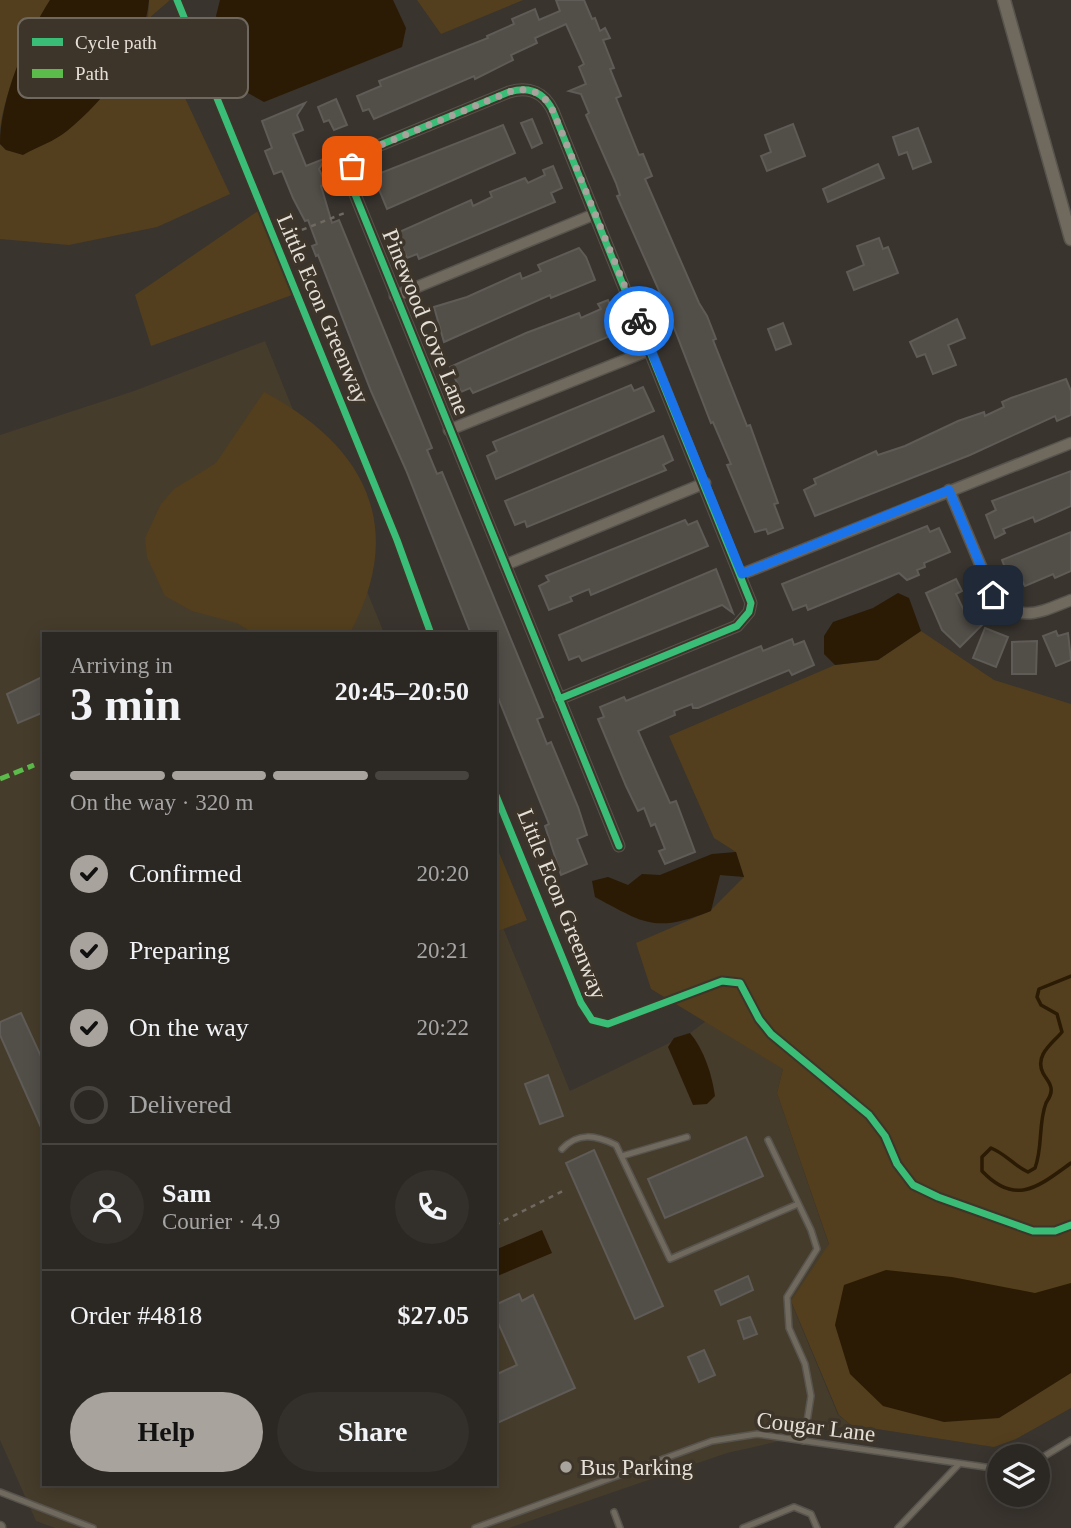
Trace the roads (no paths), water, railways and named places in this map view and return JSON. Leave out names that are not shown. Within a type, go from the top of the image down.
[{"type":"street","points":[[1004,0],[1067,206],[1071,239]]},
{"type":"street","name":"Pinewood Cove Lane","points":[[559,699],[737,626],[749,612],[751,603],[742,574],[546,98],[525,89],[483,102],[371,149],[352,166],[350,174],[353,191],[395,296],[449,430],[619,846]]},
{"type":"street","points":[[395,296],[595,214]]},
{"type":"street","points":[[449,430],[650,350]]},
{"type":"street","points":[[742,574],[1071,443]]},
{"type":"street","points":[[505,565],[705,483]]},
{"type":"street","points":[[949,490],[993,595],[1004,607],[1018,614],[1039,612],[1071,600]]},
{"type":"lane","points":[[562,1149],[571,1139],[600,1137],[616,1145],[670,1259],[798,1204]]},
{"type":"lane","points":[[622,1156],[687,1137]]},
{"type":"lane","points":[[768,1140],[817,1249],[787,1297],[789,1328],[805,1364],[811,1395],[804,1441]]},
{"type":"lane","name":"Cougar Lane","points":[[475,1528],[720,1439],[757,1434],[987,1468]]},
{"type":"lane","points":[[1050,1453],[1071,1440]]},
{"type":"lane","points":[[898,1528],[959,1464]]},
{"type":"lane","points":[[0,1492],[93,1528]]},
{"type":"lane","points":[[743,1528],[794,1507],[811,1514],[817,1528]]},
{"type":"lane","points":[[614,1512],[620,1528]]},
{"type":"waterway","points":[[1071,976],[1039,989],[1037,997],[1041,1005],[1057,1014],[1062,1032],[1046,1050],[1041,1061],[1051,1090],[1044,1111],[1035,1168],[1028,1172],[991,1148],[982,1157],[982,1171],[994,1182],[1017,1190],[1038,1185],[1071,1163]]},
{"type":"place","name":"Bus Parking","points":[[566,1467]]}]
